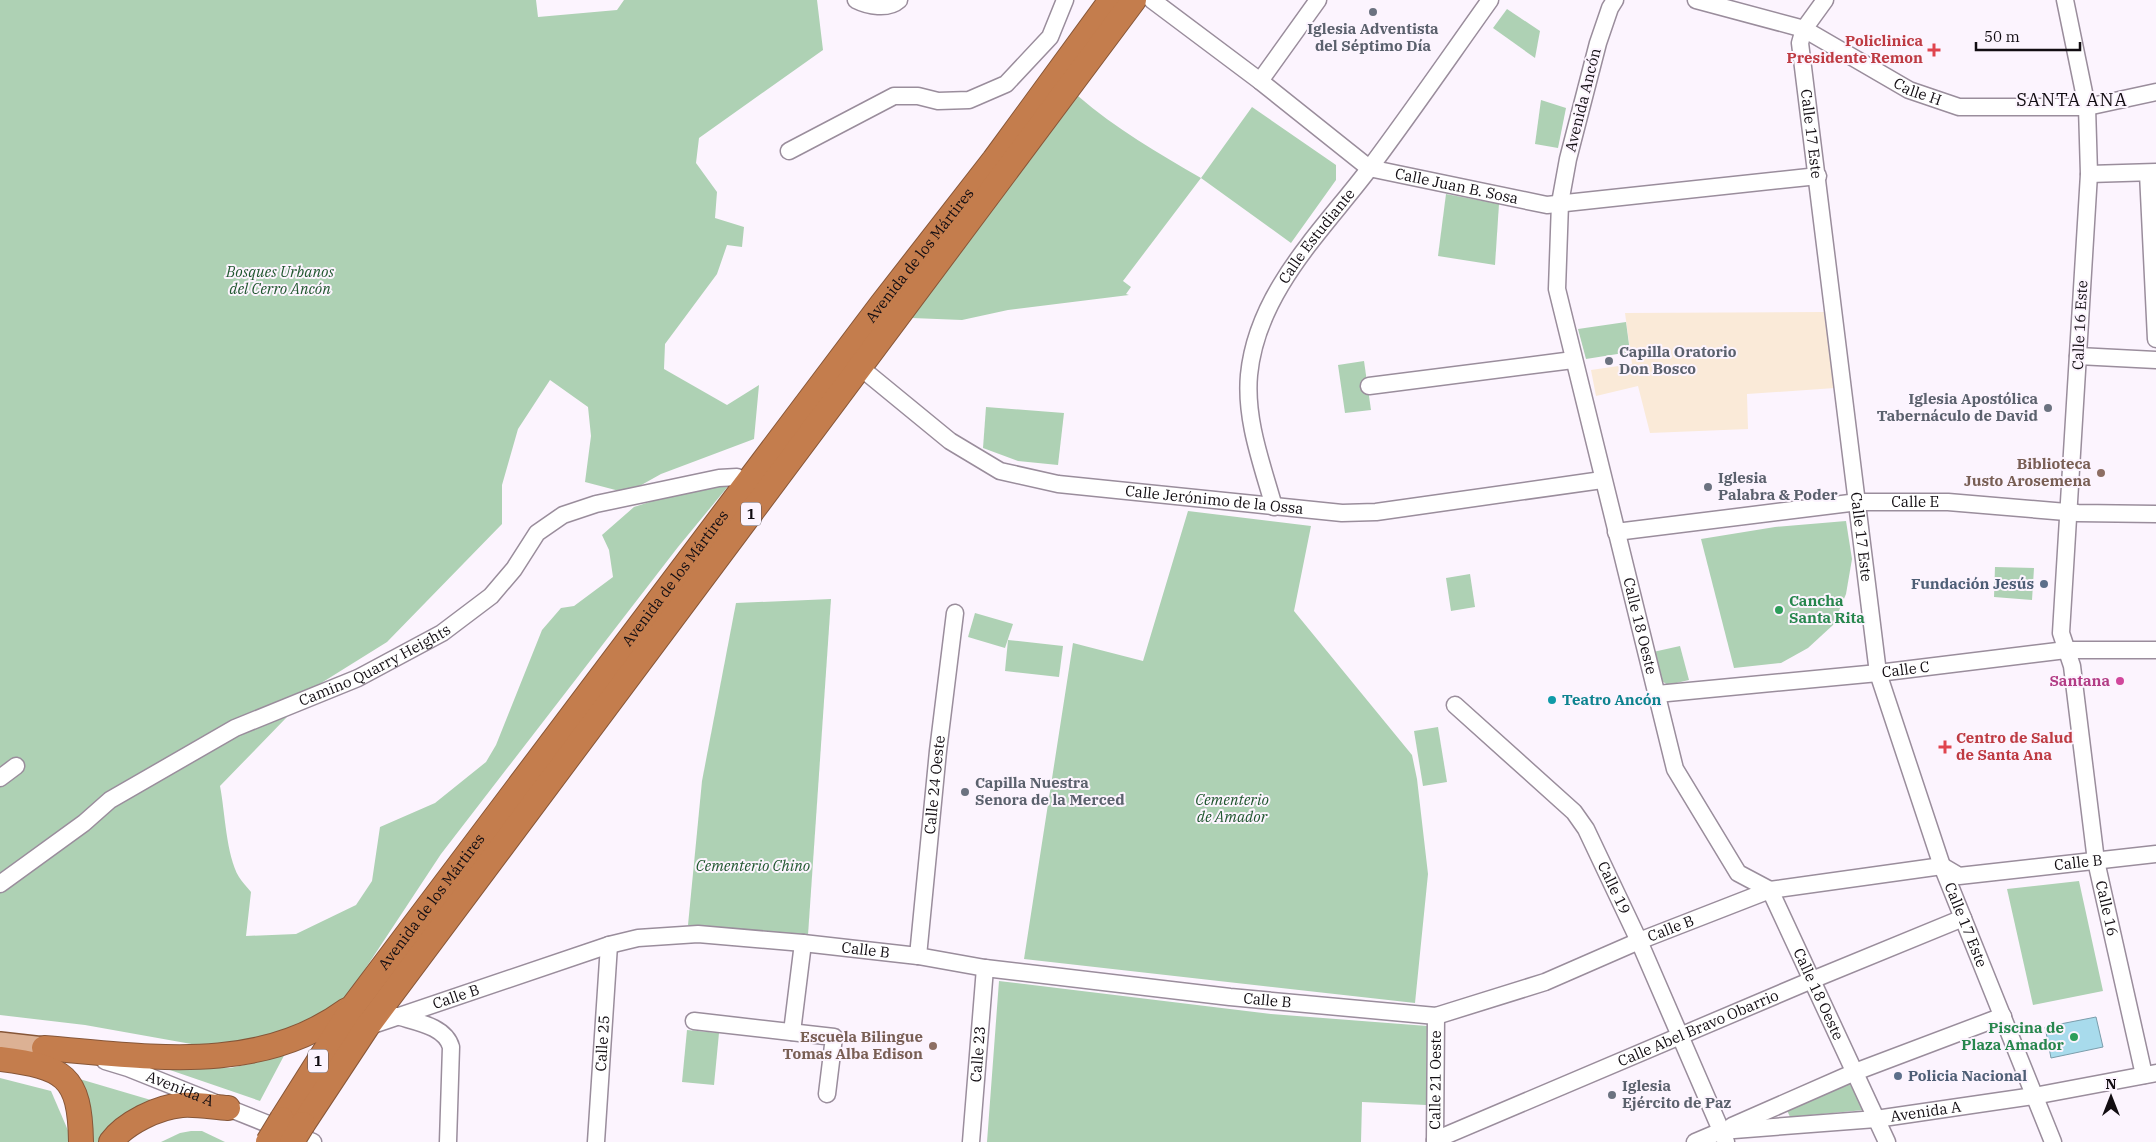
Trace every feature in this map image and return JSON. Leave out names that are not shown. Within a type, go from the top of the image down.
[{"type":"highway","name":"Avenida de los Mártires","points":[[298,1132],[354,1005],[746,484],[994,160],[1111,0]]},
{"type":"highway","name":"Avenida de los Mártires","points":[[268,1142],[298,1132],[367,1027],[1134,0]]},
{"type":"highway","points":[[44,1048],[168,1057],[211,1056],[252,1052],[273,1047],[307,1034],[322,1027],[354,1005]]},
{"type":"highway","points":[[8,1060],[56,1071],[69,1083],[79,1104],[81,1142]]},
{"type":"highway","points":[[111,1142],[118,1132],[130,1124],[179,1105],[228,1108]]},
{"type":"main road","points":[[0,1044],[44,1048]]},
{"type":"street","points":[[856,0],[864,4],[880,6],[895,4],[899,0]]},
{"type":"street","points":[[789,151],[894,96],[918,96],[938,101],[969,100],[1006,84],[1050,37],[1065,0]]},
{"type":"street","name":"Calle Juan B. Sosa","points":[[1152,0],[1260,81],[1369,168],[1547,205],[1818,176]]},
{"type":"street","points":[[1260,81],[1318,0]]},
{"type":"street","name":"Calle Estudiante","points":[[1274,507],[1248,408],[1250,373],[1259,333],[1270,302],[1284,280],[1369,168],[1490,0]]},
{"type":"street","name":"Avenida Ancón","points":[[1560,203],[1568,159],[1598,43],[1610,8],[1615,0]]},
{"type":"street","name":"Calle H","points":[[1696,0],[1804,29],[1909,90],[1959,107],[2087,107],[2156,92]]},
{"type":"street","points":[[1804,29],[1826,0]]},
{"type":"street","name":"Calle 16 Este","points":[[2065,0],[2087,107],[2088,174],[2061,633],[2066,650]]},
{"type":"street","name":"Calle 17 Este","points":[[1804,29],[1800,43],[1818,176],[1878,673],[1942,866],[2004,1016],[2053,1142]]},
{"type":"street","points":[[2088,174],[2152,173],[2156,339]]},
{"type":"street","name":"Calle 18 Oeste","points":[[1560,203],[1557,289],[1602,480],[1675,769],[1738,873],[1770,890],[1887,1142]]},
{"type":"street","points":[[2078,356],[2156,360]]},
{"type":"street","points":[[1369,386],[1573,360]]},
{"type":"street","name":"Calle Jerónimo de la Ossa","points":[[861,368],[950,441],[1000,471],[1058,484],[1342,513],[1376,512],[1602,480]]},
{"type":"street","name":"Camino Quarry Heights","points":[[0,884],[84,823],[110,800],[235,728],[358,678],[442,633],[491,596],[514,569],[537,534],[563,515],[596,504],[719,478],[737,477],[746,484]]},
{"type":"street","name":"Calle E","points":[[1616,532],[1858,502],[1948,502],[2067,512],[2156,514]]},
{"type":"street","name":"Calle 24 Oeste","points":[[918,956],[938,751],[955,612]]},
{"type":"street","name":"Calle C","points":[[1657,694],[1878,673],[2066,650],[2156,650]]},
{"type":"street","name":"Calle 16","points":[[2066,650],[2072,666],[2096,861],[2150,1074]]},
{"type":"street","name":"Calle 19","points":[[1455,705],[1574,812],[1586,828],[1639,941],[1723,1136]]},
{"type":"street","points":[[0,778],[16,766]]},
{"type":"street","name":"Calle B","points":[[367,1027],[609,945],[638,938],[698,934],[918,956],[985,968],[1230,997],[1436,1016],[1545,982],[1639,941],[1770,890],[1942,866],[1959,876],[2156,854]]},
{"type":"street","name":"Calle Abel Bravo Obarrio","points":[[1435,1141],[1681,1038],[1812,980],[1963,918]]},
{"type":"street","points":[[792,1032],[803,943]]},
{"type":"street","name":"Calle 25","points":[[596,1142],[609,945]]},
{"type":"street","name":"Calle 23","points":[[971,1142],[985,968]]},
{"type":"street","points":[[397,1016],[434,1028],[449,1040],[451,1048],[448,1142]]},
{"type":"street","name":"Calle 21 Oeste","points":[[1435,1141],[1436,1016]]},
{"type":"street","points":[[1723,1136],[1855,1072],[2004,1016]]},
{"type":"street","points":[[694,1021],[834,1037],[827,1094]]},
{"type":"street","name":"Avenida A","points":[[44,1048],[128,1068],[228,1108],[298,1132]]},
{"type":"street","name":"Avenida A","points":[[1695,1142],[1723,1136],[1876,1118],[2034,1096],[2150,1074]]},
{"type":"shaded area","points":[[1824,312],[1835,388],[1747,394],[1748,429],[1650,433],[1638,386],[1596,396],[1591,370],[1632,364],[1625,313]]},
{"type":"green space","name":"Bosques Urbanos del Cerro Ancón","points":[[0,0],[536,0],[538,17],[617,10],[624,0],[817,0],[823,50],[699,138],[696,163],[717,192],[715,218],[744,227],[742,247],[727,245],[717,274],[665,344],[664,369],[727,405],[759,385],[754,439],[661,474],[627,493],[585,482],[591,436],[588,407],[550,380],[518,429],[502,485],[502,524],[387,642],[318,685],[220,786],[231,857],[239,877],[251,892],[246,936],[296,934],[356,905],[372,881],[380,827],[435,803],[486,762],[496,745],[542,630],[561,608],[574,606],[613,577],[609,550],[602,535],[634,507],[739,473],[678,547],[441,854],[346,998],[302,1026],[225,1050],[85,1025],[0,1015]]},
{"type":"green space","points":[[1507,9],[1540,31],[1535,58],[1493,28]]},
{"type":"green space","points":[[1078,96],[1122,130],[1201,178],[1123,281],[1131,287],[1126,294],[1129,295],[1008,310],[962,320],[912,318]]},
{"type":"green space","points":[[1541,100],[1566,108],[1558,148],[1535,144]]},
{"type":"green space","points":[[1252,107],[1336,165],[1336,180],[1291,243],[1201,178]]},
{"type":"green space","points":[[1446,194],[1499,204],[1495,265],[1438,256]]},
{"type":"green space","points":[[1626,322],[1630,352],[1586,359],[1578,329]]},
{"type":"green space","points":[[1364,361],[1371,410],[1345,413],[1338,365]]},
{"type":"green space","points":[[986,407],[1064,413],[1058,465],[1018,461],[983,448]]},
{"type":"green space","name":"Cementerio de Amador","points":[[1188,511],[1311,526],[1294,611],[1412,755],[1417,779],[1428,874],[1415,1003],[1024,959],[1073,643],[1143,661]]},
{"type":"green space","name":"Cancha Santa Rita","points":[[1846,521],[1852,559],[1846,594],[1833,625],[1808,648],[1781,663],[1734,668],[1701,539],[1775,527]]},
{"type":"green space","points":[[1995,567],[2034,568],[2032,600],[1994,597]]},
{"type":"green space","points":[[1470,574],[1475,607],[1451,611],[1446,578]]},
{"type":"green space","name":"Cementerio Chino","points":[[831,599],[808,935],[688,925],[702,781],[736,603]]},
{"type":"green space","points":[[975,613],[1013,624],[1005,648],[968,637]]},
{"type":"green space","points":[[1008,640],[1063,646],[1059,677],[1005,671]]},
{"type":"green space","points":[[1680,646],[1689,680],[1668,685],[1660,680],[1653,652]]},
{"type":"green space","points":[[1438,727],[1447,782],[1423,786],[1414,731]]},
{"type":"green space","points":[[2079,881],[2103,991],[2033,1005],[2007,889]]},
{"type":"green space","points":[[999,981],[1271,1014],[1427,1026],[1426,1105],[1362,1102],[1361,1142],[987,1142]]},
{"type":"green space","points":[[687,1030],[719,1033],[714,1085],[682,1082]]},
{"type":"green space","points":[[287,1050],[260,1101],[167,1069],[169,1064],[230,1068],[259,1062]]},
{"type":"green space","points":[[66,1075],[161,1103],[104,1142],[92,1142]]},
{"type":"green space","points":[[0,1078],[51,1091],[73,1142],[0,1142]]},
{"type":"green space","points":[[1847,1079],[1864,1110],[1790,1117],[1786,1108]]},
{"type":"green space","points":[[202,1131],[225,1142],[161,1142],[180,1133]]},
{"type":"water","name":"Piscina de Plaza Amador","points":[[2096,1017],[2103,1047],[2051,1058],[2045,1027]]},
{"type":"place","name":"Iglesia Adventista del Séptimo Día","points":[[1373,12]]},
{"type":"place","name":"Policlinica Presidente Remon","points":[[1934,50]]},
{"type":"place","name":"Capilla Oratorio Don Bosco","points":[[1609,361]]},
{"type":"place","name":"Iglesia Apostólica Tabernáculo de David","points":[[2048,408]]},
{"type":"place","name":"Biblioteca Justo Arosemena","points":[[2101,473]]},
{"type":"place","name":"Iglesia Palabra & Poder","points":[[1708,487]]},
{"type":"place","name":"Fundación Jesús","points":[[2044,584]]},
{"type":"place","name":"Cancha Santa Rita","points":[[1779,610]]},
{"type":"place","name":"Santana","points":[[2120,681]]},
{"type":"place","name":"Teatro Ancón","points":[[1552,700]]},
{"type":"place","name":"Centro de Salud de Santa Ana","points":[[1945,747]]},
{"type":"place","name":"Capilla Nuestra Senora de la Merced","points":[[965,792]]},
{"type":"place","name":"Piscina de Plaza Amador","points":[[2074,1037]]},
{"type":"place","name":"Escuela Bilingue Tomas Alba Edison","points":[[933,1046]]},
{"type":"place","name":"Policia Nacional","points":[[1898,1076]]},
{"type":"place","name":"Iglesia Ejército de Paz","points":[[1612,1095]]},
{"type":"district","name":"SANTA ANA","points":[[2072,100]]}]
